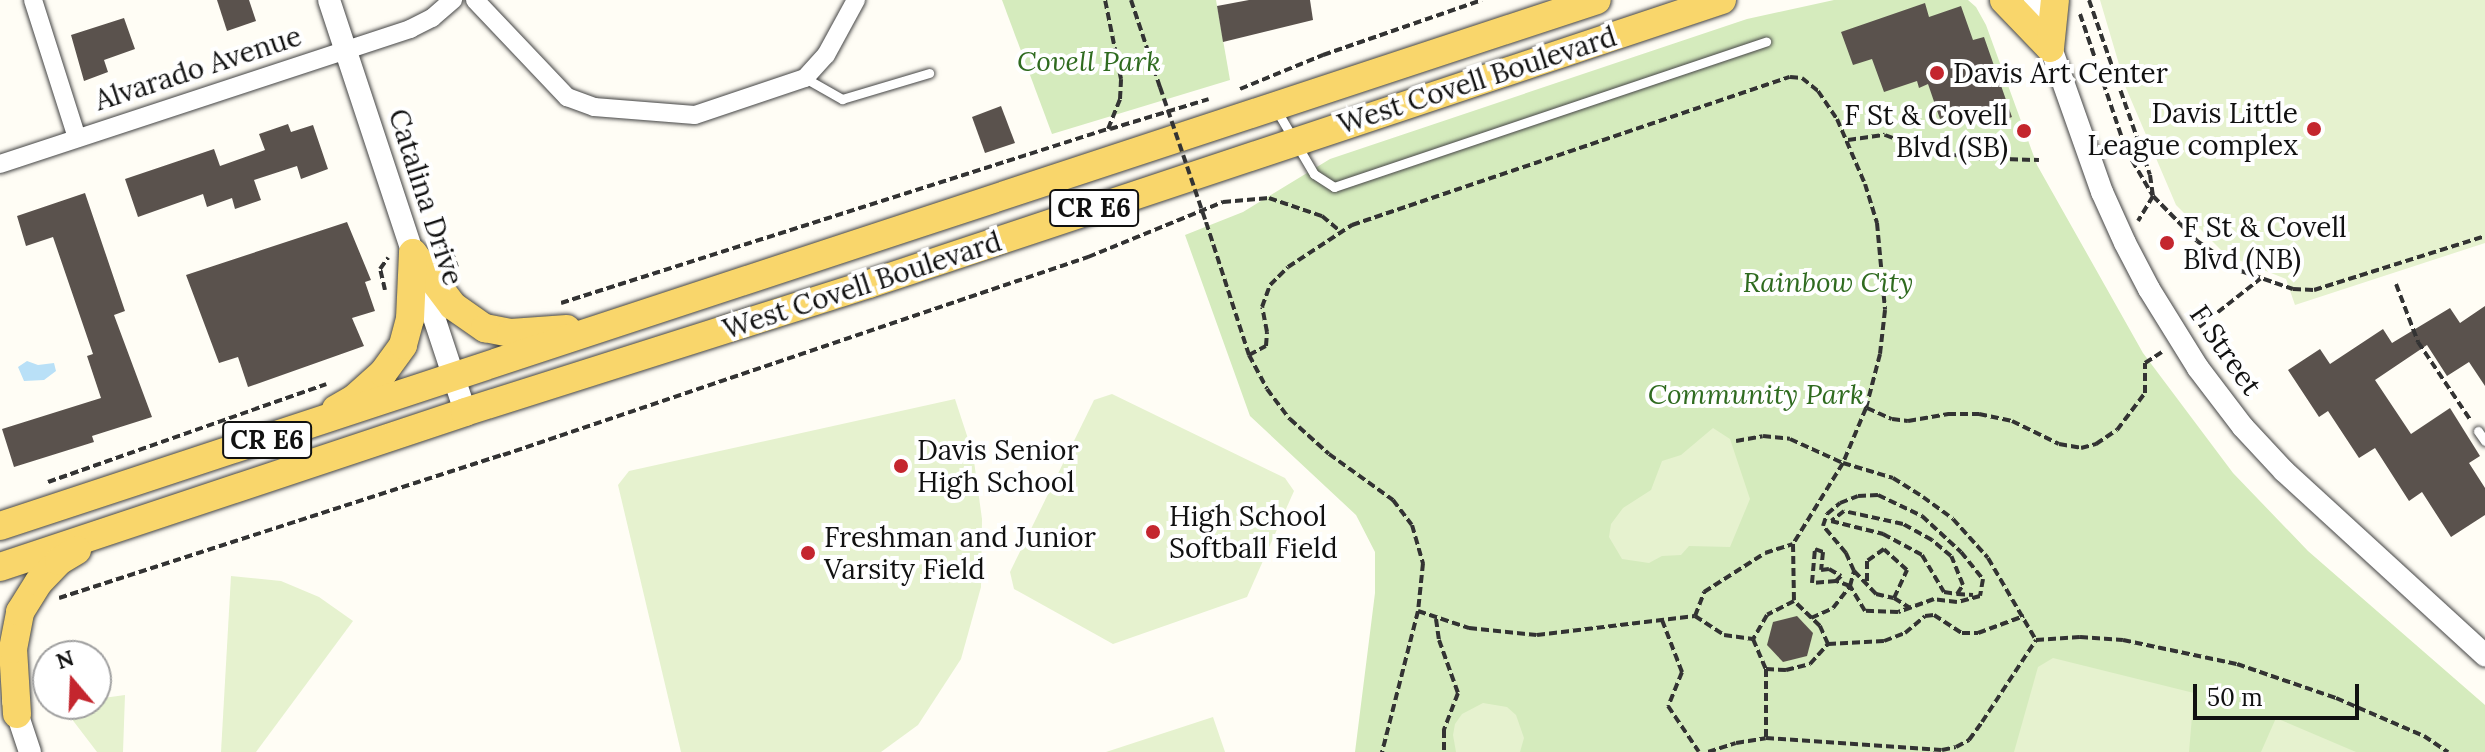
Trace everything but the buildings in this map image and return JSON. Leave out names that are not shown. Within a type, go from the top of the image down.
[{"type":"main road","name":"West Covell Boulevard","points":[[0,526],[454,379],[1597,0]]},
{"type":"main road","name":"West Covell Boulevard","points":[[0,567],[102,536],[465,412],[869,284],[1722,0]]},
{"type":"main road","points":[[2004,0],[2050,48],[2066,3]]},
{"type":"main road","points":[[426,249],[453,306],[485,328],[535,332],[624,322]]},
{"type":"main road","points":[[301,429],[355,398],[383,373],[400,351],[426,249]]},
{"type":"main road","points":[[17,714],[13,649],[20,612],[39,582],[59,561],[102,536]]},
{"type":"main road","points":[[0,689],[17,714]]},
{"type":"street","points":[[33,0],[77,138]]},
{"type":"street","name":"Catalina Drive","points":[[329,0],[345,48],[426,249],[454,379],[465,412]]},
{"type":"street","name":"Alvarado Avenue","points":[[0,164],[419,25],[453,0]]},
{"type":"street","points":[[475,0],[567,97],[594,107],[695,115],[805,78],[826,55],[856,0]]},
{"type":"street","name":"F Street","points":[[2034,0],[2125,243],[2172,328],[2216,393],[2284,471],[2485,655]]},
{"type":"street","points":[[0,662],[30,752]]},
{"type":"lane","points":[[1276,108],[1292,141],[1314,174],[1334,187],[1766,42]]},
{"type":"lane","points":[[805,78],[842,99],[929,73]]},
{"type":"lane","points":[[2478,431],[2485,441]]},
{"type":"path","points":[[1105,0],[1121,79],[1115,120],[1108,129]]},
{"type":"path","points":[[1131,0],[1249,355],[1267,389],[1290,419],[1329,454],[1393,500],[1412,525],[1423,563],[1418,611],[1382,752]]},
{"type":"path","points":[[1234,92],[1323,55],[1482,0]]},
{"type":"path","points":[[2089,0],[2150,175],[2153,196]]},
{"type":"path","points":[[2066,3],[2126,150],[2153,196],[2197,241],[2241,271],[2293,289],[2314,290],[2485,236]]},
{"type":"path","points":[[1249,355],[1266,346],[1267,332],[1262,307],[1270,285],[1288,267],[1340,231],[1790,77],[1802,78],[1818,91],[1848,140],[1877,223],[1884,271],[1880,354],[1866,408],[1843,463],[1793,544],[1794,601],[1811,618],[1828,644]]},
{"type":"path","points":[[554,305],[1220,96]]},
{"type":"path","points":[[1848,140],[1885,135],[1928,151],[1974,158],[2039,160]]},
{"type":"path","points":[[52,600],[503,455],[1088,257],[1223,202],[1269,198],[1322,216],[1340,231]]},
{"type":"path","points":[[426,249],[451,250],[459,271]]},
{"type":"path","points":[[386,262],[380,269],[387,296]]},
{"type":"path","points":[[2212,318],[2260,279]]},
{"type":"path","points":[[2396,284],[2418,342],[2478,431]]},
{"type":"path","points":[[1866,408],[1892,419],[1908,421],[1948,414],[1979,414],[2012,421],[2059,444],[2081,448],[2107,438],[2143,399],[2146,387],[2143,369],[2153,357]]},
{"type":"path","points":[[45,483],[340,379]]},
{"type":"path","points":[[1736,441],[1763,436],[1790,439],[1843,463],[1893,478],[1953,519],[1988,558],[2036,640]]},
{"type":"path","points":[[1912,610],[1894,598],[1876,594],[1867,581],[1854,571],[1846,553],[1823,526],[1827,514],[1840,503],[1858,496],[1878,495],[1922,516],[1961,552],[1983,579],[1980,596]]},
{"type":"path","points":[[1957,594],[1963,585],[1951,556],[1932,540],[1903,524],[1844,511],[1831,521],[1883,534],[1922,555],[1944,592],[1957,594],[1980,596]]},
{"type":"path","points":[[1695,616],[1704,592],[1765,553],[1793,544]]},
{"type":"path","points":[[1836,581],[1841,576],[1829,569],[1821,570],[1823,552],[1815,549],[1810,573],[1812,583],[1836,581],[1850,586],[1865,611],[1912,610],[1934,599],[1957,602],[1980,596]]},
{"type":"path","points":[[1867,581],[1867,561],[1884,549],[1907,570],[1894,598]]},
{"type":"path","points":[[1811,618],[1833,608],[1850,586],[1854,571]]},
{"type":"path","points":[[1753,639],[1767,615],[1794,601]]},
{"type":"path","points":[[1418,611],[1469,628],[1537,635],[1695,616],[1724,635],[1753,639]]},
{"type":"path","points":[[1766,669],[1786,670],[1810,664],[1828,644],[1884,641],[1905,633],[1925,616],[1934,615],[1962,633],[1978,633],[2024,616]]},
{"type":"path","points":[[1436,619],[1439,640],[1458,693],[1444,730],[1444,752]]},
{"type":"path","points":[[1662,620],[1682,672],[1668,706],[1699,752]]},
{"type":"path","points":[[2036,640],[2080,637],[2123,640],[2237,664],[2336,698],[2424,736],[2448,752]]},
{"type":"path","points":[[1753,639],[1766,669],[1766,738]]},
{"type":"path","points":[[1708,752],[1766,738],[1942,750],[1956,747],[1969,740],[2036,640]]},
{"type":"green space","name":"Covell Park","points":[[1002,0],[1216,0],[1230,80],[1052,134]]},
{"type":"green space","name":"Community Park","points":[[1834,0],[1968,0],[1976,7],[1986,25],[2037,165],[2143,353],[2233,473],[2308,551],[2485,705],[2485,752],[1355,752],[1375,593],[1375,552],[1356,515],[1250,416],[1185,235],[1243,212],[1330,159],[1747,19]]},
{"type":"green space","name":"Davis Little League complex","points":[[2100,0],[2485,0],[2485,243],[2295,305],[2286,279],[2226,255],[2176,205],[2126,88]]},
{"type":"green space","name":"High School Softball Field","points":[[1112,394],[1285,478],[1294,491],[1247,597],[1113,644],[1014,589],[1010,572],[1094,400]]},
{"type":"green space","name":"Freshman and Junior Varsity Field","points":[[955,399],[973,454],[982,519],[981,587],[961,659],[918,725],[881,752],[681,752],[618,485],[629,471]]},
{"type":"green space","points":[[1713,428],[1730,439],[1750,499],[1730,547],[1689,546],[1681,555],[1662,556],[1649,563],[1622,559],[1609,537],[1611,524],[1623,508],[1651,490],[1662,461],[1681,455]]},
{"type":"green space","points":[[231,576],[281,581],[319,597],[353,621],[256,752],[221,752]]},
{"type":"green space","points":[[2053,658],[2194,693],[2189,752],[2014,752],[2038,667]]},
{"type":"green space","points":[[125,695],[123,752],[97,752],[73,720],[112,720],[112,697]]},
{"type":"green space","points":[[1483,703],[1507,707],[1516,715],[1524,738],[1520,752],[1456,752],[1455,724],[1462,714]]},
{"type":"green space","points":[[1213,717],[1225,752],[1106,752]]},
{"type":"green space","points":[[2276,718],[2356,752],[2261,752]]},
{"type":"water","points":[[27,361],[38,365],[54,363],[56,371],[44,380],[24,381],[18,367]]},
{"type":"place","name":"Davis Art Center","points":[[1937,73]]},
{"type":"place","name":"Davis Little League complex","points":[[2314,129]]},
{"type":"place","name":"F St & Covell Blvd (SB)","points":[[2024,131]]},
{"type":"place","name":"F St & Covell Blvd (NB)","points":[[2167,243]]},
{"type":"place","name":"Davis Senior High School","points":[[901,466]]},
{"type":"place","name":"High School Softball Field","points":[[1153,532]]},
{"type":"place","name":"Freshman and Junior Varsity Field","points":[[808,553]]},
{"type":"park label","name":"Rainbow City","points":[[1828,282]]}]
